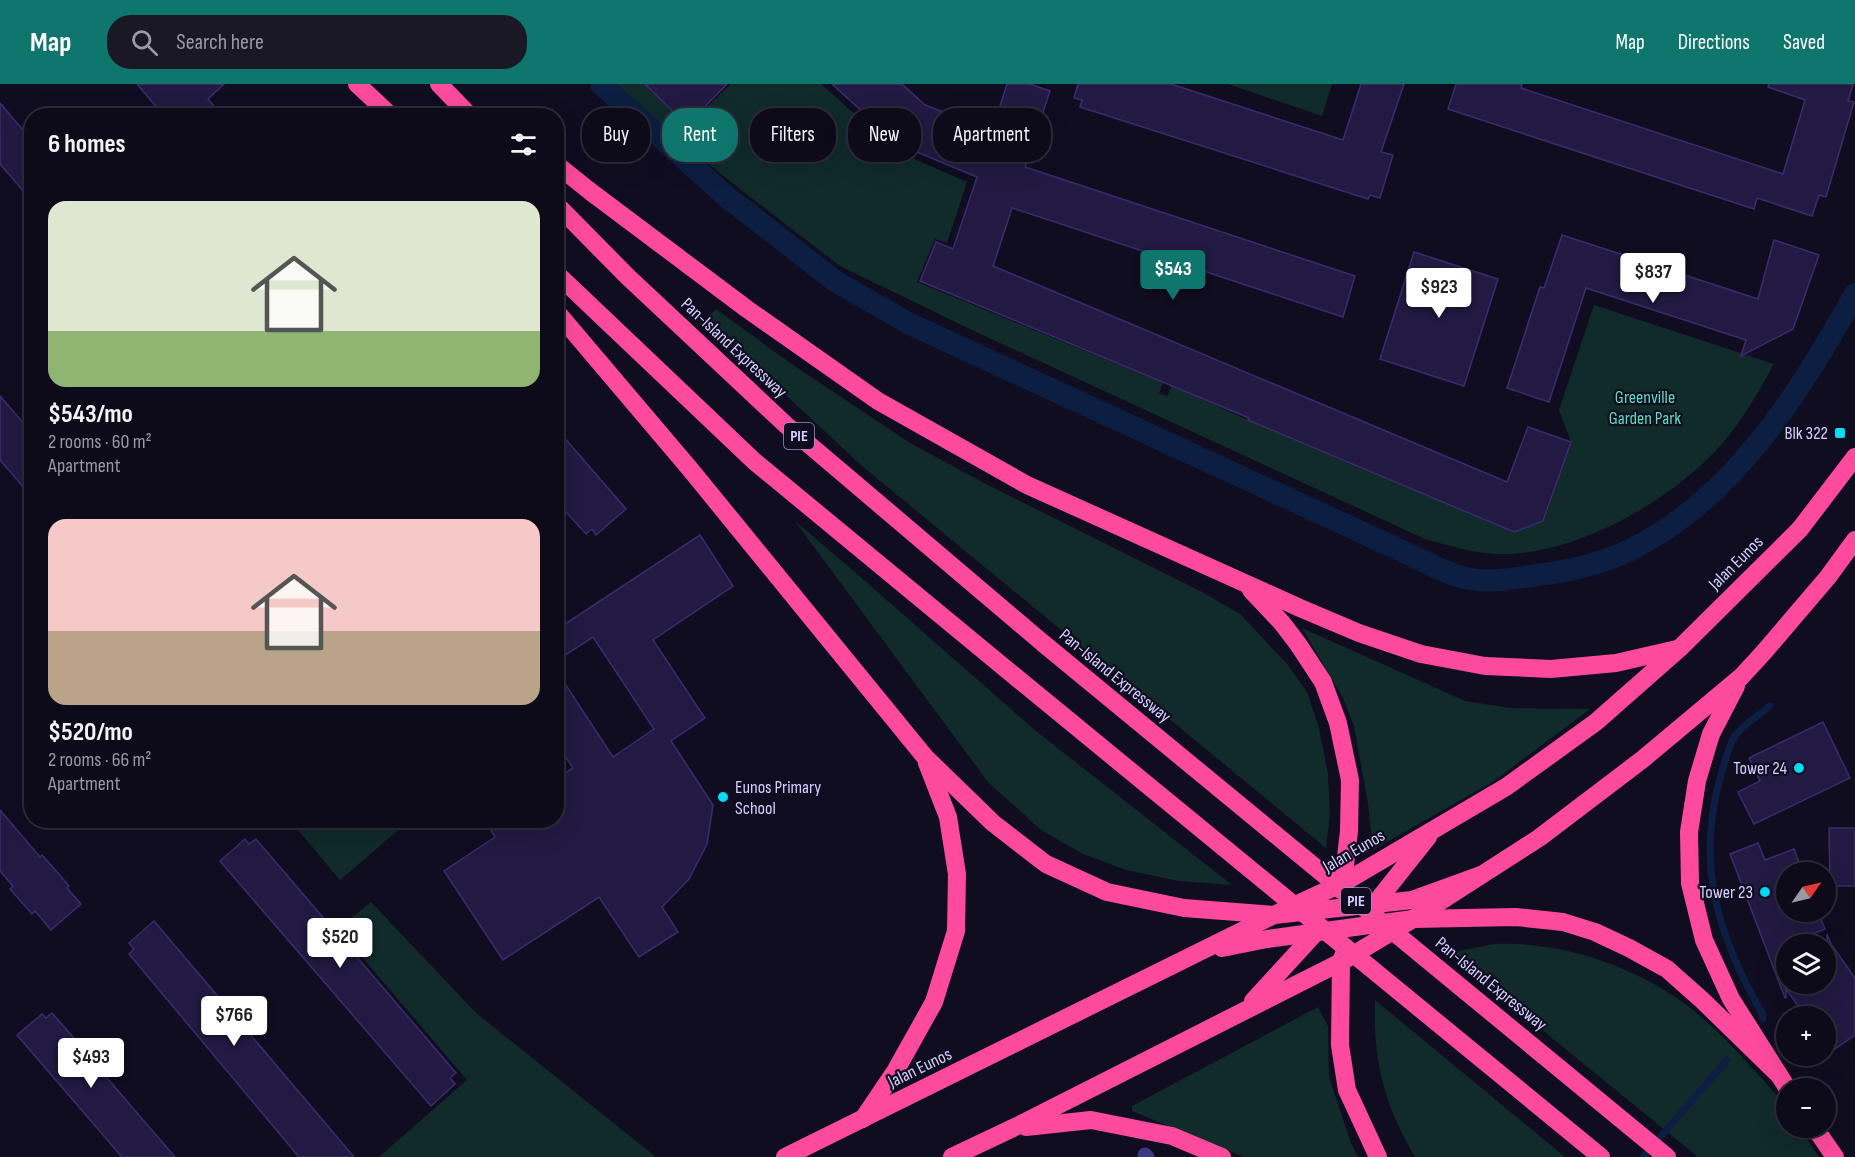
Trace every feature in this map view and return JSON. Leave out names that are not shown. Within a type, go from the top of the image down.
[{"type":"highway","points":[[357,84],[382,108]]},
{"type":"highway","points":[[439,84],[462,108]]},
{"type":"highway","points":[[454,99],[469,108]]},
{"type":"highway","points":[[564,170],[747,309],[878,401],[1027,485],[1359,633],[1421,654],[1485,666],[1551,669],[1616,663],[1680,648]]},
{"type":"highway","name":"Pan-Island Expressway","points":[[564,212],[627,276],[786,425],[1044,644],[1667,1157]]},
{"type":"highway","name":"PIE","points":[[564,281],[754,461],[1601,1157]]},
{"type":"highway","points":[[564,320],[690,469],[925,757],[993,823],[1046,864],[1107,892],[1184,908],[1274,915],[1412,900],[1481,875]]},
{"type":"highway","name":"Jalan Eunos","points":[[785,1157],[1343,883],[1506,786],[1596,722],[1680,648],[1800,529],[1855,457]]},
{"type":"highway","points":[[952,1157],[1341,962],[1539,838],[1611,784],[1703,710],[1741,676],[1821,586],[1855,540]]},
{"type":"highway","points":[[1243,1011],[1317,932],[1335,909],[1343,883],[1350,780],[1338,723],[1323,682],[1282,622],[1244,583]]},
{"type":"highway","points":[[1741,676],[1712,734],[1697,781],[1689,832],[1690,883],[1704,939],[1731,999],[1781,1078]]},
{"type":"highway","points":[[862,1120],[896,1070],[934,1002],[956,931],[957,874],[948,817],[925,757]]},
{"type":"highway","points":[[1378,1157],[1347,1090],[1340,1045],[1341,962],[1358,927],[1434,829]]},
{"type":"highway","points":[[1200,952],[1267,939],[1413,919],[1516,917],[1563,922],[1595,932],[1666,969],[1702,1000],[1780,1078]]},
{"type":"highway","points":[[1013,1128],[1091,1120],[1172,1136],[1222,1157]]},
{"type":"highway","points":[[1822,1138],[1835,1157]]},
{"type":"green space","name":"Greenville Garden Park","points":[[617,84],[645,84],[669,108],[662,108],[662,125],[650,114],[650,108],[644,108]]},
{"type":"green space","name":"Greenville Garden Park","points":[[731,84],[821,84],[848,108],[848,162],[921,162],[967,182],[947,243],[935,239],[917,282],[1163,383],[1159,393],[1167,396],[1172,386],[1513,532],[1544,521],[1571,442],[1559,410],[1594,305],[1774,364],[1743,416],[1721,445],[1676,486],[1648,505],[1588,536],[1557,546],[1526,552],[1496,554],[1478,552],[1425,539],[974,331],[840,266],[706,162],[738,162],[738,108],[706,108]]},
{"type":"green space","points":[[1228,84],[1332,84],[1322,116]]},
{"type":"green space","points":[[716,309],[790,363],[910,443],[986,484],[1204,593],[1240,614],[1288,665],[1307,692],[1319,728],[1328,774],[1330,814],[1326,848],[862,466],[705,320]]},
{"type":"green space","points":[[794,520],[1036,731],[1232,885],[1179,881],[1126,870],[1083,854],[1041,830],[988,782]]},
{"type":"green space","points":[[1302,628],[1465,701],[1510,708],[1590,709],[1494,781],[1373,850],[1368,804],[1354,726],[1343,698]]},
{"type":"green space","points":[[297,828],[401,828],[340,880]]},
{"type":"green space","points":[[371,902],[476,1013],[656,1157],[379,1157],[467,1080],[338,929]]},
{"type":"green space","points":[[1494,944],[1542,946],[1613,965],[1657,986],[1677,998],[1716,1030],[1776,1096],[1776,1138],[1806,1138],[1819,1157],[1698,1157],[1454,956],[1459,951]]},
{"type":"green space","points":[[1375,1000],[1565,1157],[1415,1157],[1395,1119],[1383,1082],[1376,1043]]},
{"type":"green space","points":[[1318,1007],[1328,1026],[1329,1077],[1351,1143],[1358,1157],[1244,1157],[1132,1111],[1132,1106]]},
{"type":"building","points":[[137,84],[224,84],[208,99],[215,108],[157,108]]},
{"type":"building","points":[[645,84],[727,84],[704,108],[670,108]]},
{"type":"building","points":[[832,84],[902,84],[925,105],[933,108],[933,159],[921,154],[921,108],[858,108]]},
{"type":"building","points":[[1007,84],[1030,84],[1050,91],[1044,108],[999,108]]},
{"type":"building","points":[[1078,84],[1171,84],[1343,140],[1361,84],[1404,84],[1381,152],[1393,155],[1380,198],[1370,195],[1368,199],[1080,107],[1082,100],[1074,98]]},
{"type":"building","points":[[1456,84],[1522,84],[1521,88],[1783,174],[1805,100],[1768,87],[1769,84],[1853,84],[1848,101],[1854,102],[1826,197],[1819,195],[1812,216],[1757,198],[1754,209],[1448,109]]},
{"type":"building","points":[[0,103],[22,129],[24,127],[24,192],[0,164]]},
{"type":"building","points":[[941,162],[1027,162],[1025,167],[1355,276],[1343,317],[1012,208],[993,266],[1507,482],[1528,427],[1571,442],[1543,521],[1514,532],[1248,420],[1249,418],[920,281],[936,242],[953,249],[977,177]]},
{"type":"building","points":[[1562,235],[1758,299],[1774,240],[1819,255],[1793,329],[1741,356],[1746,340],[1586,288],[1549,402],[1507,388],[1540,287],[1544,288]]},
{"type":"building","points":[[1414,252],[1498,279],[1464,386],[1380,359]]},
{"type":"building","points":[[0,396],[24,424],[24,488],[0,460]]},
{"type":"building","points":[[564,437],[626,509],[596,535],[592,529],[586,534],[564,510]]},
{"type":"building","points":[[700,535],[733,586],[653,640],[705,718],[671,741],[713,805],[707,844],[689,879],[662,907],[678,932],[639,957],[599,897],[503,960],[444,871],[495,837],[490,828],[564,828],[564,774],[573,768],[564,755],[564,682],[613,757],[654,729],[593,637],[564,656],[564,625]]},
{"type":"building","name":"Tower 24","points":[[1823,722],[1850,778],[1754,824],[1738,792],[1760,781],[1749,758]]},
{"type":"building","points":[[0,810],[40,857],[42,855],[58,873],[81,904],[51,930],[35,911],[32,914],[10,889],[13,886],[0,871]]},
{"type":"building","points":[[1829,828],[1855,828],[1855,886],[1836,886],[1836,862],[1830,862]]},
{"type":"building","points":[[245,839],[249,844],[256,839],[456,1073],[450,1078],[455,1084],[431,1106],[220,861]]},
{"type":"building","name":"Tower 23","points":[[1758,843],[1765,860],[1794,849],[1799,862],[1776,862],[1776,922],[1822,922],[1825,929],[1812,934],[1776,934],[1776,974],[1730,854]]},
{"type":"building","points":[[154,921],[354,1157],[299,1157],[129,954],[134,949],[129,943]]},
{"type":"building","name":"Tower 23","points":[[1836,951],[1855,978],[1855,1035],[1836,1048],[1836,1006],[1798,1006],[1790,994],[1836,994]]},
{"type":"building","points":[[52,1013],[175,1157],[122,1157],[17,1035],[42,1014],[46,1018]]},
{"type":"waterway","points":[[601,84],[727,197],[835,281],[908,323],[1442,570],[1470,579],[1504,580],[1585,566],[1630,550],[1667,528],[1701,502],[1761,440],[1811,368],[1855,294]]},
{"type":"waterway","points":[[1763,1019],[1723,928],[1715,899],[1710,839],[1713,808],[1730,745],[1742,728],[1770,706]]},
{"type":"waterway","points":[[1643,1157],[1727,1060]]},
{"type":"place","name":"Blk 322","points":[[1840,433]]},
{"type":"place","name":"Tower 24","points":[[1799,768]]},
{"type":"place","name":"Eunos Primary School","points":[[723,797]]},
{"type":"place","name":"Tower 23","points":[[1765,892]]}]
